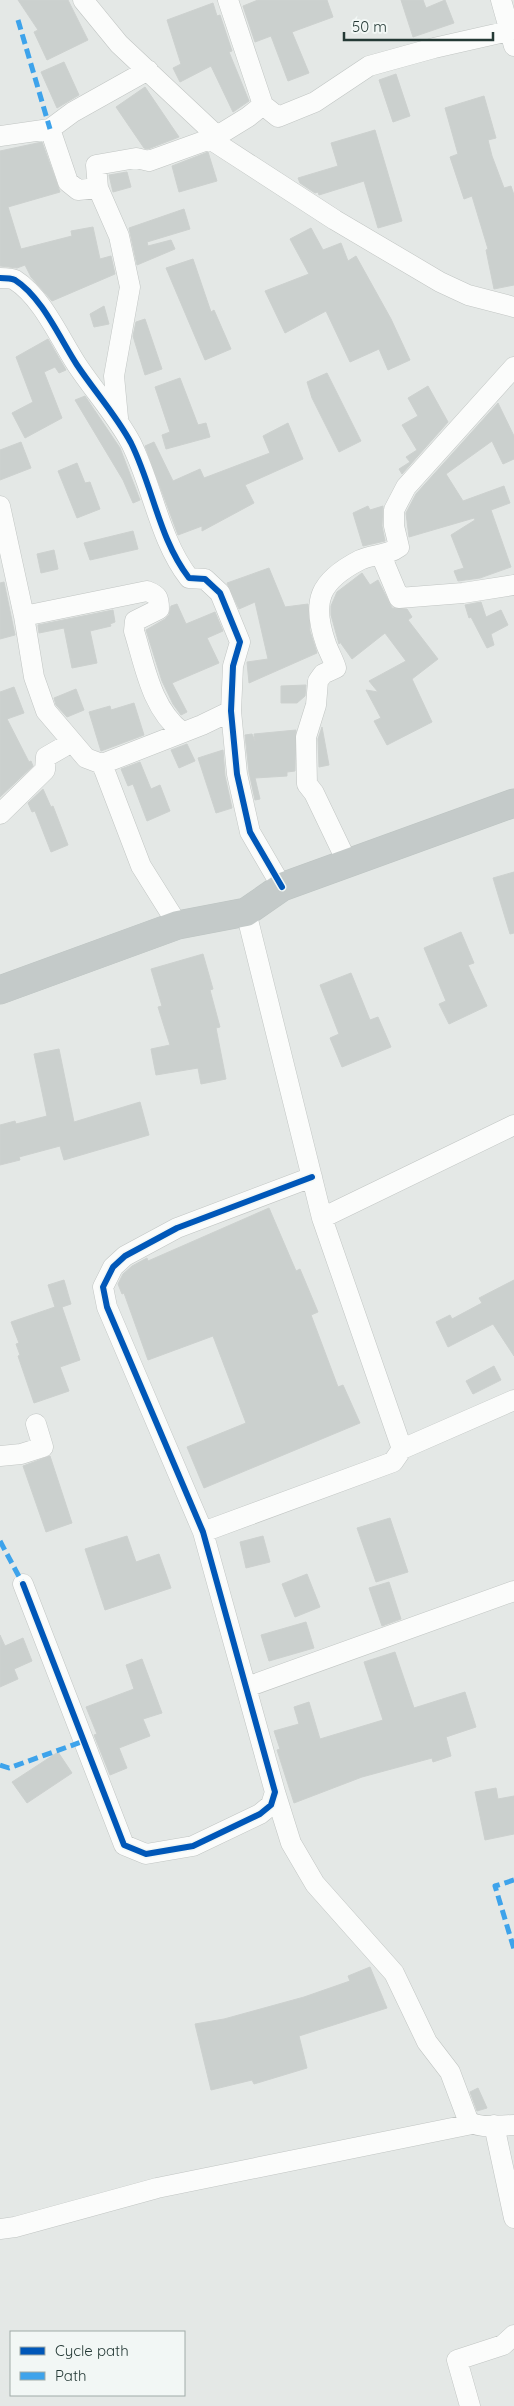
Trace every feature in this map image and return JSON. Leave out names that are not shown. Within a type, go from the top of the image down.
[{"type":"highway","points":[[0,990],[178,925],[246,912],[282,888],[514,803]]},
{"type":"street","points":[[84,0],[119,44],[148,70],[214,138],[335,220],[440,282],[468,295],[514,307]]},
{"type":"street","points":[[228,0],[263,105],[278,117],[315,102],[369,66],[434,48],[512,38],[500,0]]},
{"type":"street","points":[[0,136],[50,129],[73,112],[148,70]]},
{"type":"street","points":[[118,423],[114,376],[130,288],[120,236],[98,188],[96,165],[136,158],[149,161],[214,138],[248,118],[263,105]]},
{"type":"street","points":[[50,129],[68,182],[78,190],[98,188]]},
{"type":"street","points":[[0,278],[14,279],[39,304],[78,367],[104,399],[130,443],[148,484],[168,547],[189,578],[205,580],[220,593],[240,642],[233,666],[231,711],[237,774],[250,832],[282,888]]},
{"type":"street","points":[[348,864],[314,793],[307,784],[306,737],[316,705],[318,681],[323,674],[336,668],[322,634],[318,602],[322,589],[338,574],[361,559],[389,553],[399,547],[394,526],[394,510],[406,487],[514,367]]},
{"type":"street","points":[[0,506],[24,616],[34,677],[46,711],[86,758],[102,764],[231,711]]},
{"type":"street","points":[[381,555],[399,598],[463,593],[514,585]]},
{"type":"street","points":[[24,616],[148,591],[155,594],[159,598],[158,609],[136,621],[134,631],[158,706],[170,722],[182,732]]},
{"type":"street","points":[[0,814],[44,770],[46,757],[72,742]]},
{"type":"street","points":[[102,764],[141,866],[178,925]]},
{"type":"street","points":[[246,912],[322,1218],[402,1449]]},
{"type":"street","points":[[322,1218],[514,1125]]},
{"type":"street","points":[[312,1177],[177,1228],[125,1256],[113,1267],[104,1287],[107,1307],[202,1532],[291,1843],[315,1884],[394,1973],[428,2042],[450,2072],[462,2108],[472,2124]]},
{"type":"street","points":[[202,1532],[393,1462],[402,1449],[514,1400]]},
{"type":"street","points":[[0,1456],[21,1454],[42,1447],[36,1424]]},
{"type":"street","points":[[23,1584],[124,1845],[146,1854],[193,1846],[260,1814],[271,1805],[275,1792]]},
{"type":"street","points":[[247,1688],[514,1590]]},
{"type":"street","points":[[0,2229],[15,2227],[157,2188],[472,2124],[504,2125],[514,2218]]},
{"type":"street","points":[[470,2406],[457,2360],[503,2345],[514,2335]]},
{"type":"building","points":[[18,0],[68,0],[88,40],[47,60],[34,32],[38,30]]},
{"type":"building","points":[[258,0],[327,0],[333,17],[292,32],[309,73],[288,81],[271,36],[255,42],[243,6]]},
{"type":"building","points":[[401,0],[423,0],[426,8],[445,0],[454,23],[413,37]]},
{"type":"building","points":[[213,3],[217,16],[220,15],[232,51],[229,52],[249,101],[233,112],[211,66],[180,82],[173,68],[181,64],[167,20]]},
{"type":"building","points":[[64,62],[79,95],[57,108],[41,72]]},
{"type":"building","points":[[396,74],[410,116],[393,122],[379,80]]},
{"type":"building","points":[[145,87],[179,137],[148,149],[144,148],[116,107]]},
{"type":"building","points":[[484,96],[496,138],[488,140],[492,156],[504,188],[511,186],[514,195],[514,285],[494,289],[486,250],[488,249],[472,196],[464,199],[450,157],[458,154],[445,108]]},
{"type":"building","points":[[375,130],[402,221],[378,228],[364,181],[319,195],[318,192],[315,193],[300,183],[298,178],[338,166],[331,143]]},
{"type":"building","points":[[42,142],[60,192],[8,207],[21,249],[72,236],[71,231],[93,227],[100,259],[111,256],[115,274],[52,301],[31,277],[25,265],[17,268],[0,266],[0,151]]},
{"type":"building","points":[[208,152],[217,181],[179,192],[172,166]]},
{"type":"building","points":[[127,172],[131,187],[113,192],[109,175]]},
{"type":"building","points":[[184,209],[190,229],[147,242],[148,246],[171,240],[175,249],[137,265],[129,228]]},
{"type":"building","points":[[311,228],[323,250],[341,243],[348,261],[356,256],[391,319],[410,360],[388,370],[379,349],[350,362],[326,311],[285,333],[265,291],[309,274],[290,239]]},
{"type":"building","points":[[193,259],[211,312],[214,310],[231,349],[205,360],[166,268]]},
{"type":"building","points":[[104,306],[109,324],[94,327],[90,314]]},
{"type":"building","points":[[145,319],[162,369],[145,375],[133,336],[136,322]]},
{"type":"building","points":[[48,339],[66,370],[59,373],[55,367],[44,372],[62,418],[25,438],[12,413],[33,402],[16,357]]},
{"type":"building","points":[[327,373],[361,441],[339,452],[312,398],[307,382]]},
{"type":"building","points":[[180,378],[198,425],[206,423],[210,437],[166,449],[162,435],[170,432],[155,387]]},
{"type":"building","points":[[428,386],[448,422],[402,474],[399,469],[410,462],[406,457],[417,450],[402,425],[418,416],[408,398]]},
{"type":"building","points":[[85,396],[120,448],[140,500],[133,503],[123,480],[75,400]]},
{"type":"building","points":[[498,403],[514,436],[514,459],[503,464],[492,441],[446,474],[463,501],[504,486],[510,503],[491,510],[511,567],[480,578],[458,581],[454,571],[464,568],[451,535],[475,520],[474,518],[409,537],[406,513],[416,494]]},
{"type":"building","points":[[288,423],[303,459],[245,485],[254,503],[202,531],[202,526],[178,535],[145,446],[154,442],[173,481],[200,469],[204,478],[270,453],[263,436]]},
{"type":"building","points":[[21,442],[31,468],[0,480],[0,450]]},
{"type":"building","points":[[77,463],[85,483],[90,482],[100,509],[77,518],[58,471]]},
{"type":"building","points":[[368,506],[370,510],[383,506],[382,526],[385,541],[363,546],[353,513]]},
{"type":"building","points":[[133,531],[138,549],[90,560],[84,543]]},
{"type":"building","points":[[54,550],[58,569],[41,573],[37,554]]},
{"type":"building","points":[[269,568],[285,607],[308,604],[310,631],[317,653],[249,683],[247,662],[268,659],[255,602],[239,609],[227,583]]},
{"type":"building","points":[[362,573],[370,585],[378,580],[392,608],[407,609],[412,617],[408,620],[438,659],[412,679],[432,722],[387,745],[374,721],[381,718],[366,690],[378,692],[369,681],[406,661],[385,633],[352,659],[340,642],[339,644],[331,615],[331,606],[337,592]]},
{"type":"building","points":[[4,582],[15,635],[0,639],[0,583]]},
{"type":"building","points":[[481,602],[486,617],[501,610],[508,625],[491,634],[494,645],[487,648],[471,617],[469,618],[465,605]]},
{"type":"building","points":[[177,604],[186,624],[215,612],[223,631],[207,638],[219,663],[172,683],[187,712],[181,715],[173,704],[162,681],[146,630],[165,619],[169,615],[171,606]]},
{"type":"building","points":[[113,610],[115,622],[110,624],[111,626],[90,631],[97,663],[72,668],[64,628],[39,633],[38,625]]},
{"type":"building","points":[[306,685],[305,696],[297,703],[281,703],[281,686]]},
{"type":"building","points":[[14,687],[24,713],[7,719],[29,762],[31,761],[33,766],[0,797],[0,692]]},
{"type":"building","points":[[76,689],[84,710],[67,717],[56,705],[54,698]]},
{"type":"building","points":[[134,703],[144,735],[101,751],[89,712],[110,706],[111,710]]},
{"type":"building","points":[[322,727],[329,765],[319,767],[318,739]]},
{"type":"building","points":[[296,730],[295,771],[287,772],[287,776],[255,778],[260,799],[255,800],[249,772],[245,735],[252,734],[255,741],[254,734]]},
{"type":"building","points":[[187,744],[195,761],[179,768],[171,750]]},
{"type":"building","points":[[223,750],[225,776],[232,808],[216,813],[198,758]]},
{"type":"building","points":[[140,762],[151,789],[160,785],[170,811],[147,821],[133,784],[128,786],[121,769]]},
{"type":"building","points":[[43,789],[51,807],[53,806],[68,845],[51,852],[35,811],[32,812],[28,803]]},
{"type":"building","points":[[514,872],[514,933],[510,934],[493,878]]},
{"type":"building","points":[[461,932],[474,963],[468,965],[487,1006],[449,1024],[439,1004],[446,1001],[424,948]]},
{"type":"building","points":[[203,954],[213,989],[210,990],[220,1027],[216,1028],[226,1079],[201,1084],[198,1068],[156,1075],[151,1049],[170,1045],[158,1007],[162,1006],[151,969]]},
{"type":"building","points":[[351,973],[370,1020],[378,1017],[391,1047],[342,1067],[330,1038],[339,1034],[320,985]]},
{"type":"building","points":[[59,1049],[74,1122],[140,1102],[149,1135],[64,1160],[60,1146],[19,1157],[20,1160],[0,1165],[0,1125],[15,1121],[16,1124],[47,1116],[34,1054]]},
{"type":"building","points":[[269,1208],[296,1271],[300,1269],[318,1312],[311,1315],[338,1387],[343,1385],[360,1423],[204,1488],[187,1447],[246,1423],[213,1336],[148,1360],[124,1293],[122,1294],[118,1284],[123,1274],[132,1266],[147,1258],[148,1261]]},
{"type":"building","points":[[64,1280],[71,1304],[62,1307],[80,1360],[60,1367],[69,1391],[34,1403],[18,1356],[20,1355],[16,1344],[19,1343],[11,1322],[55,1307],[48,1285]]},
{"type":"building","points":[[514,1280],[514,1356],[493,1324],[448,1347],[436,1322],[450,1315],[452,1319],[482,1303],[479,1298]]},
{"type":"building","points":[[494,1366],[501,1380],[473,1394],[466,1381]]},
{"type":"building","points":[[50,1456],[72,1523],[46,1532],[23,1466]]},
{"type":"building","points":[[390,1518],[408,1572],[376,1582],[357,1528]]},
{"type":"building","points":[[127,1536],[136,1562],[159,1554],[171,1588],[105,1610],[85,1549]]},
{"type":"building","points":[[263,1536],[270,1562],[246,1568],[240,1542]]},
{"type":"building","points":[[307,1574],[320,1607],[295,1617],[282,1584]]},
{"type":"building","points":[[389,1582],[401,1619],[382,1626],[369,1588]]},
{"type":"building","points":[[306,1622],[314,1648],[269,1661],[261,1635]]},
{"type":"building","points":[[0,1635],[5,1646],[23,1638],[32,1661],[14,1669],[18,1679],[0,1687]]},
{"type":"building","points":[[395,1652],[414,1708],[465,1692],[476,1727],[446,1737],[451,1756],[433,1762],[432,1758],[362,1777],[294,1803],[277,1750],[280,1749],[274,1731],[299,1724],[294,1707],[309,1702],[320,1739],[383,1720],[364,1662]]},
{"type":"building","points":[[142,1659],[162,1713],[143,1719],[150,1736],[119,1748],[127,1768],[110,1775],[94,1735],[97,1734],[86,1707],[134,1689],[126,1665]]},
{"type":"building","points":[[58,1752],[72,1773],[27,1803],[12,1782]]},
{"type":"building","points":[[496,1788],[498,1799],[514,1796],[514,1834],[485,1840],[475,1792]]},
{"type":"building","points":[[370,1967],[387,2008],[299,2036],[307,2068],[254,2084],[252,2080],[211,2090],[195,2024],[224,2019],[304,1997],[350,1981],[348,1976]]},
{"type":"building","points":[[478,2088],[487,2108],[477,2111],[470,2092]]},
{"type":"marked path","points":[[18,20],[50,129]]},
{"type":"marked path","points":[[0,1541],[23,1584]]},
{"type":"marked path","points":[[0,1765],[9,1768],[84,1741]]},
{"type":"marked path","points":[[514,1880],[495,1886],[514,1949]]},
{"type":"cycle path","points":[[0,278],[10,278],[25,287],[50,319],[77,365],[119,423],[131,443],[139,460],[163,530],[179,563],[189,578],[205,579],[220,593],[240,642],[233,666],[231,711],[237,774],[250,832],[282,887]]},
{"type":"cycle path","points":[[23,1584],[124,1845],[146,1854],[193,1846],[260,1814],[271,1805],[275,1792],[203,1532],[107,1307],[103,1287],[113,1267],[125,1256],[177,1228],[312,1177]]}]
